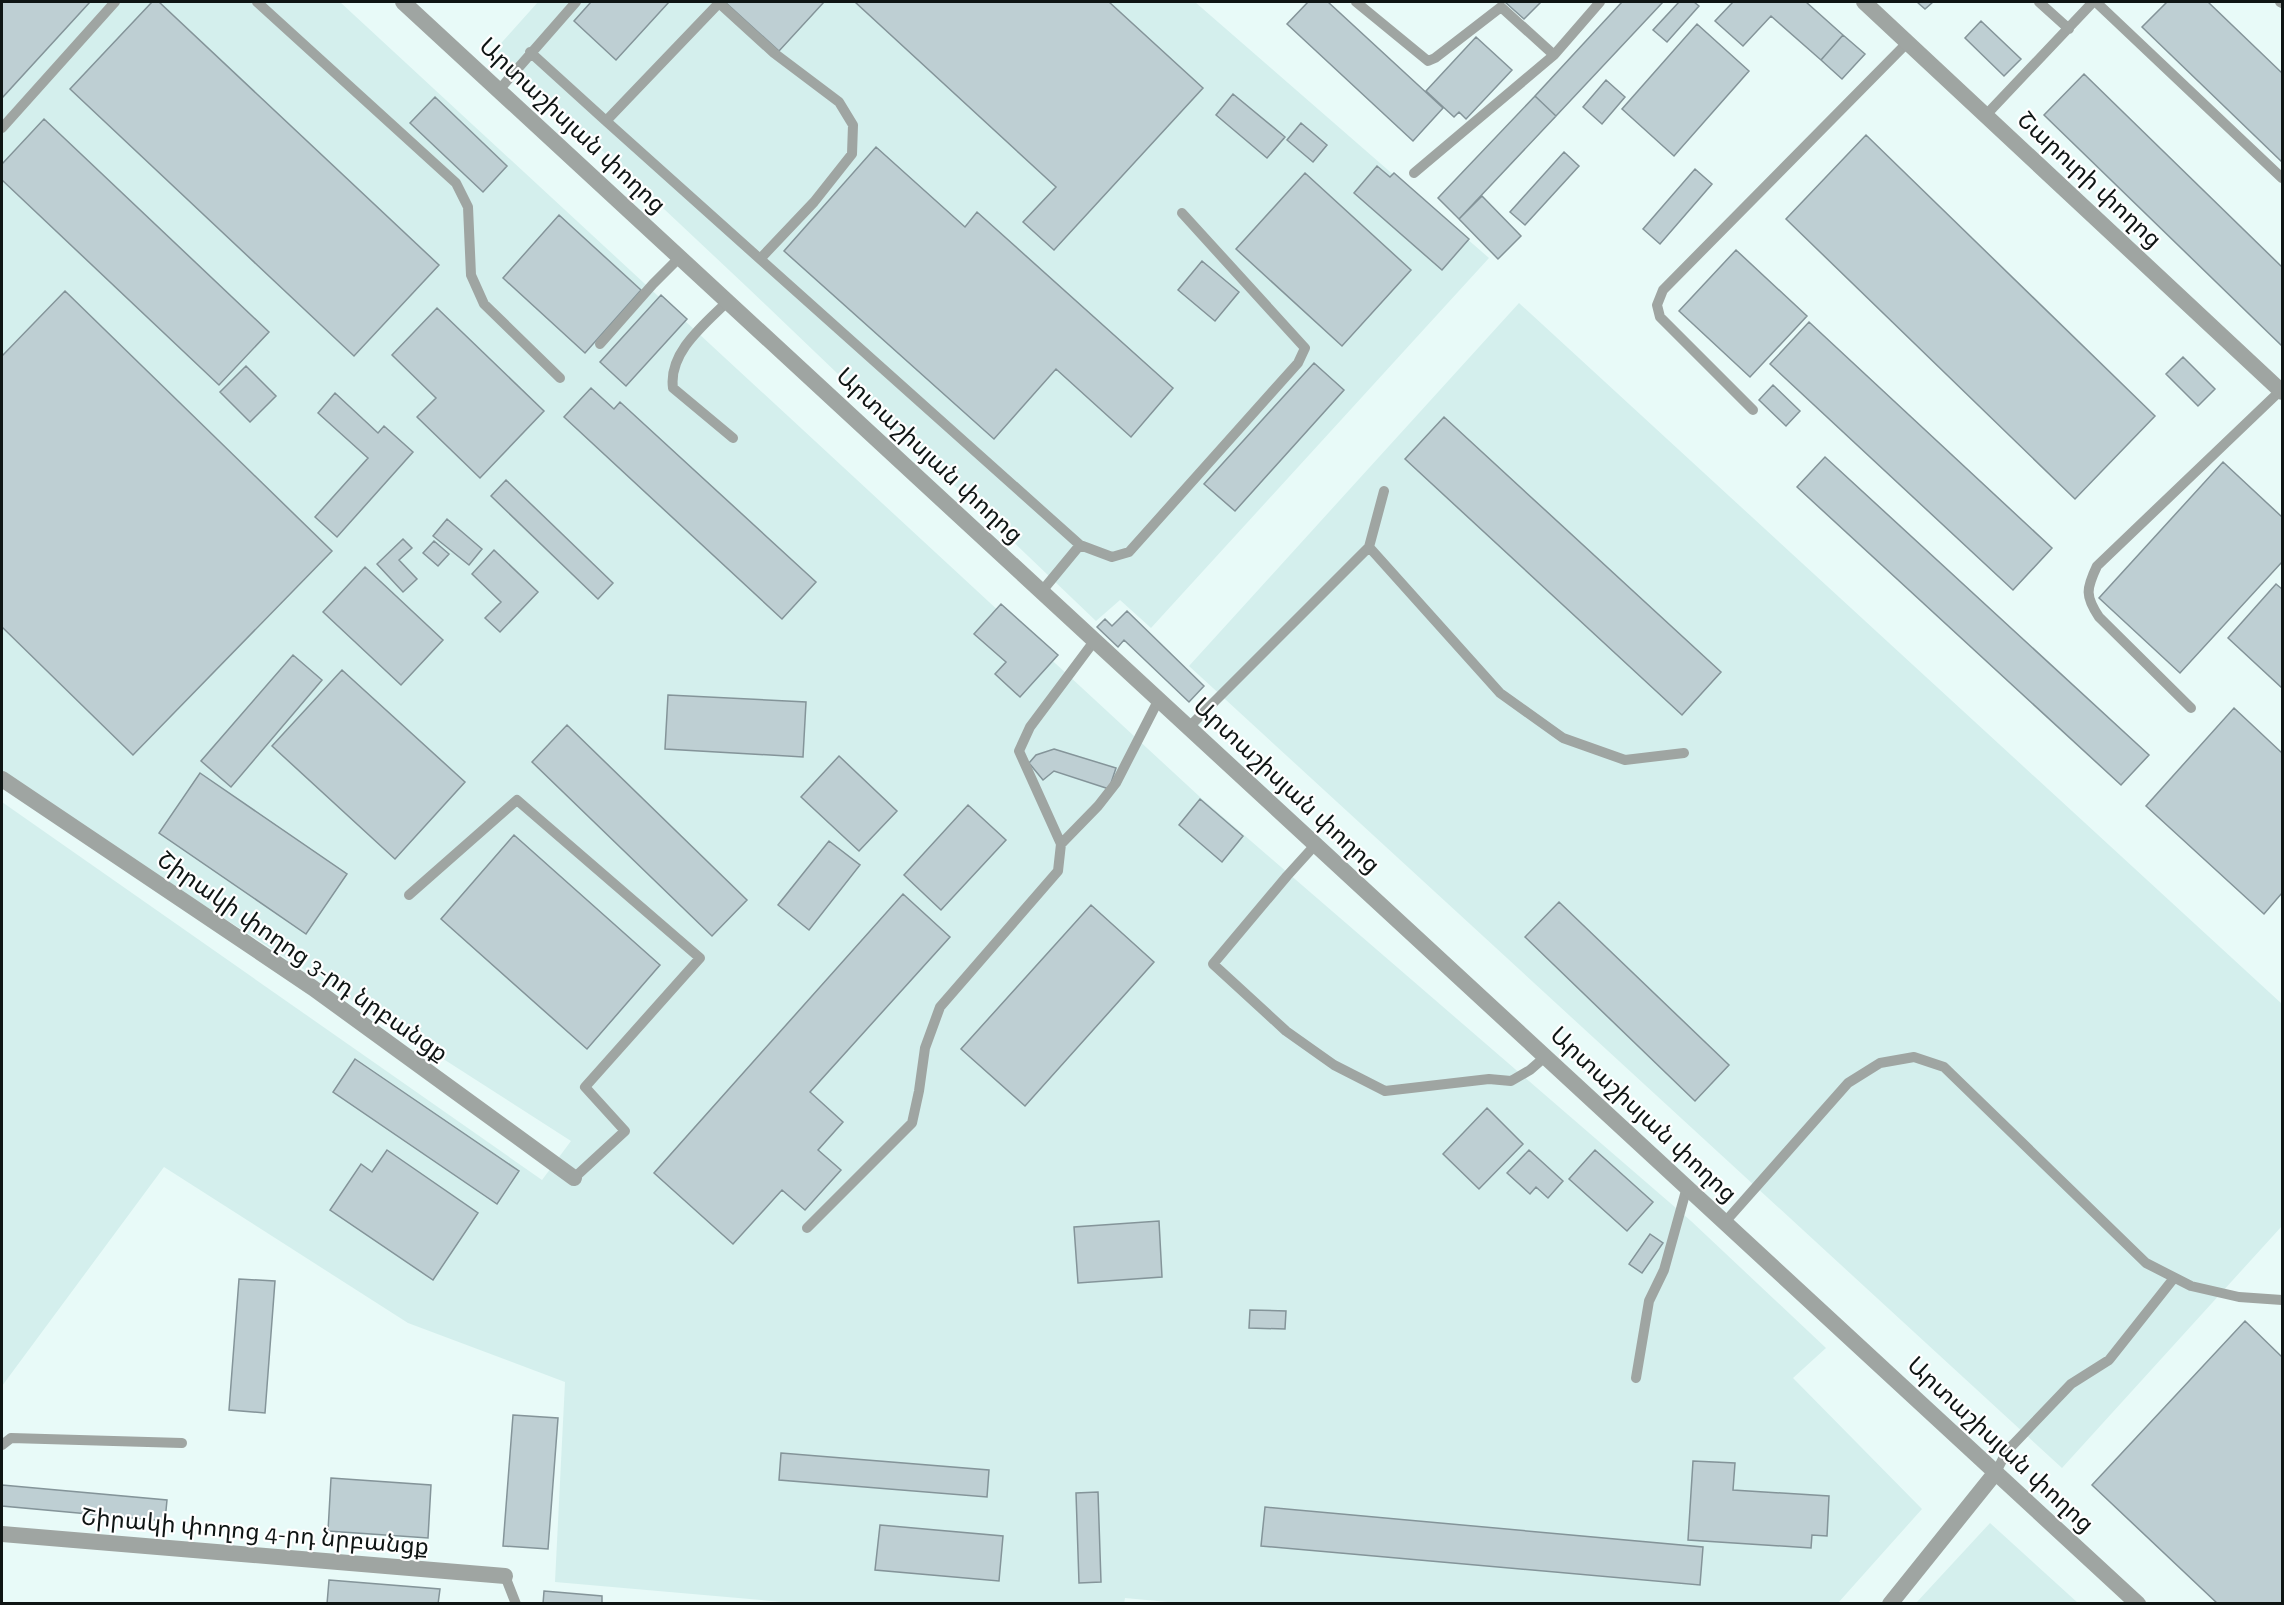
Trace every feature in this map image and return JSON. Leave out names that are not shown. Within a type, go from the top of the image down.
[{"type":"street","name":"Արտաշիսյան փողոց","points":[[404,2],[2138,1604]]},
{"type":"street","name":"Շարուրի փողոց","points":[[1864,2],[2282,391]]},
{"type":"street","name":"Շիրակի փողոց 3-րդ նրբանցք","points":[[2,779],[313,988],[574,1178]]},
{"type":"street","points":[[1890,1604],[1996,1472]]},
{"type":"street","name":"Շիրակի փողոց 4-րդ նրբանցք","points":[[2,1534],[505,1576]]},
{"type":"lane","points":[[2,128],[115,2]]},
{"type":"lane","points":[[257,2],[456,183],[468,207],[471,275],[484,304],[560,378]]},
{"type":"lane","points":[[499,90],[576,2]]},
{"type":"lane","points":[[606,121],[718,2],[774,53],[839,102],[853,125],[852,154],[813,202],[760,259]]},
{"type":"lane","points":[[1356,2],[1428,61],[1501,7],[1554,55]]},
{"type":"lane","points":[[1414,173],[1554,55],[1600,2]]},
{"type":"lane","points":[[2039,2],[2068,29]]},
{"type":"lane","points":[[1986,115],[2095,2],[2283,178]]},
{"type":"lane","points":[[1753,410],[1660,318],[1658,304],[1663,290],[1908,42]]},
{"type":"lane","points":[[530,52],[1080,545],[1112,557],[1129,552],[1299,363],[1305,348],[1182,213]]},
{"type":"lane","points":[[600,344],[680,257]]},
{"type":"lane","points":[[728,301],[699,330],[676,360],[672,382],[673,388],[733,438]]},
{"type":"lane","points":[[2191,708],[2099,617],[2091,604],[2088,584],[2097,566],[2282,391]]},
{"type":"lane","points":[[1189,727],[1369,547],[1384,491]]},
{"type":"lane","points":[[1042,591],[1080,545]]},
{"type":"lane","points":[[1369,547],[1500,693],[1563,738],[1625,760],[1684,753]]},
{"type":"lane","points":[[807,1228],[912,1123],[925,1048],[940,1007],[1058,871],[1061,844],[1019,751],[1030,727],[1095,640]]},
{"type":"lane","points":[[1061,844],[1098,806],[1116,783],[1159,699]]},
{"type":"lane","points":[[409,895],[517,800],[700,958],[585,1087],[625,1131],[574,1178]]},
{"type":"lane","points":[[1317,844],[1213,964],[1229,979],[1286,1031],[1334,1065],[1385,1091],[1489,1079],[1511,1081],[1530,1070],[1546,1056]]},
{"type":"lane","points":[[1725,1222],[1848,1083],[1880,1063],[1914,1058],[1944,1067],[2146,1263],[2191,1286],[2239,1297],[2283,1300]]},
{"type":"lane","points":[[1636,1378],[1649,1301],[1664,1270],[1687,1187]]},
{"type":"lane","points":[[1996,1472],[2007,1451],[2071,1384],[2109,1360],[2174,1278]]},
{"type":"lane","points":[[2,1445],[11,1438],[182,1443]]},
{"type":"lane","points":[[505,1576],[516,1604]]},
{"type":"shaded area","points":[[2,2],[340,2],[1200,797],[1691,1221],[1826,1348],[1793,1378],[1922,1509],[1838,1603],[1189,1604],[1125,1598],[1124,1604],[806,1604],[555,1582],[565,1382],[408,1323],[164,1167],[2,1386],[2,802],[542,1180],[571,1141],[107,843],[2,772]]},
{"type":"shaded area","points":[[538,2],[1195,2],[1489,258],[1151,628],[1120,600],[1096,621],[495,50]]},
{"type":"shaded area","points":[[1519,303],[2282,1004],[2282,1226],[2062,1468],[1189,666]]},
{"type":"shaded area","points":[[1990,1523],[2078,1603],[1916,1603]]},
{"type":"building","points":[[2,2],[90,2],[2,98]]},
{"type":"building","points":[[152,2],[159,2],[439,265],[354,356],[70,89]]},
{"type":"building","points":[[591,2],[669,2],[616,60],[574,21]]},
{"type":"building","points":[[725,2],[824,2],[779,51]]},
{"type":"building","points":[[855,2],[1109,2],[1203,88],[1054,250],[1023,222],[1056,187]]},
{"type":"building","points":[[1308,2],[1328,2],[1443,108],[1413,141],[1287,24]]},
{"type":"building","points":[[1505,2],[1541,2],[1524,19]]},
{"type":"building","points":[[1622,2],[1663,2],[1556,116],[1535,96]]},
{"type":"building","points":[[1679,2],[1694,2],[1699,6],[1667,42],[1653,30]]},
{"type":"building","points":[[1733,2],[1806,2],[1843,35],[1821,60],[1771,16],[1743,46],[1715,21]]},
{"type":"building","points":[[1917,2],[1933,2],[1925,9]]},
{"type":"building","points":[[2167,2],[2208,2],[2282,73],[2282,162],[2142,27]]},
{"type":"building","points":[[1981,21],[2021,59],[2004,76],[1965,38]]},
{"type":"building","points":[[1697,24],[1749,71],[1674,156],[1622,109]]},
{"type":"building","points":[[1843,35],[1865,54],[1842,79],[1821,60]]},
{"type":"building","points":[[1476,37],[1512,70],[1466,119],[1459,112],[1454,117],[1426,91]]},
{"type":"building","points":[[2084,74],[2282,267],[2282,346],[2044,115]]},
{"type":"building","points":[[1606,80],[1625,97],[1602,124],[1583,107]]},
{"type":"building","points":[[1233,94],[1285,137],[1267,158],[1216,115]]},
{"type":"building","points":[[1535,96],[1556,116],[1459,219],[1438,198]]},
{"type":"building","points":[[435,97],[507,166],[483,192],[410,123]]},
{"type":"building","points":[[44,119],[269,332],[219,385],[2,180],[2,164]]},
{"type":"building","points":[[1301,123],[1327,145],[1313,162],[1287,140]]},
{"type":"building","points":[[1866,135],[2155,416],[2075,499],[1786,219]]},
{"type":"building","points":[[876,147],[965,227],[977,212],[1173,388],[1131,437],[1056,369],[994,439],[784,251]]},
{"type":"building","points":[[1564,152],[1579,166],[1525,225],[1510,212]]},
{"type":"building","points":[[1377,166],[1390,177],[1394,173],[1469,239],[1442,270],[1354,193]]},
{"type":"building","points":[[1695,169],[1712,184],[1660,244],[1643,229]]},
{"type":"building","points":[[1305,173],[1411,270],[1342,346],[1236,249]]},
{"type":"building","points":[[1482,196],[1521,236],[1498,259],[1459,219]]},
{"type":"building","points":[[559,215],[641,290],[585,353],[503,278]]},
{"type":"building","points":[[1736,250],[1807,316],[1750,377],[1679,311]]},
{"type":"building","points":[[1202,261],[1239,292],[1215,321],[1178,290]]},
{"type":"building","points":[[65,291],[332,551],[133,755],[2,627],[2,356]]},
{"type":"building","points":[[661,295],[687,319],[626,386],[600,362]]},
{"type":"building","points":[[437,308],[544,411],[480,478],[417,417],[436,398],[392,355]]},
{"type":"building","points":[[1809,322],[2052,548],[2013,590],[1770,364]]},
{"type":"building","points":[[2183,357],[2215,389],[2198,406],[2166,374]]},
{"type":"building","points":[[1314,363],[1344,390],[1235,511],[1204,484]]},
{"type":"building","points":[[246,366],[276,396],[250,422],[220,392]]},
{"type":"building","points":[[1773,385],[1800,411],[1786,426],[1759,400]]},
{"type":"building","points":[[591,388],[614,409],[620,402],[816,582],[782,619],[564,417]]},
{"type":"building","points":[[335,393],[378,433],[384,426],[413,452],[337,537],[315,517],[368,458],[318,413]]},
{"type":"building","points":[[1444,417],[1721,672],[1682,715],[1405,459]]},
{"type":"building","points":[[1825,457],[2149,755],[2121,785],[1797,487]]},
{"type":"building","points":[[2223,462],[2282,517],[2282,562],[2180,673],[2099,598]]},
{"type":"building","points":[[506,480],[613,583],[598,599],[491,496]]},
{"type":"building","points":[[447,519],[482,549],[469,565],[433,536]]},
{"type":"building","points":[[403,539],[412,548],[399,560],[417,579],[403,592],[377,564]]},
{"type":"building","points":[[434,541],[449,554],[438,566],[423,553]]},
{"type":"building","points":[[494,550],[538,592],[500,632],[485,618],[501,602],[472,574]]},
{"type":"building","points":[[365,567],[443,640],[401,685],[323,612]]},
{"type":"building","points":[[2276,584],[2282,589],[2282,688],[2228,638]]},
{"type":"building","points":[[1001,604],[1058,655],[1020,697],[995,674],[1006,662],[974,634]]},
{"type":"building","points":[[1127,611],[1204,686],[1189,702],[1124,640],[1118,647],[1097,627],[1105,619],[1112,626]]},
{"type":"building","points":[[293,655],[322,680],[231,787],[201,761]]},
{"type":"building","points":[[342,670],[465,782],[395,859],[272,746]]},
{"type":"building","points":[[668,695],[806,702],[803,757],[665,749]]},
{"type":"building","points":[[2234,708],[2282,753],[2282,893],[2264,914],[2146,806]]},
{"type":"building","points":[[567,725],[747,900],[712,936],[532,762]]},
{"type":"building","points":[[1054,749],[1116,768],[1109,789],[1054,771],[1043,780],[1029,763],[1036,755]]},
{"type":"building","points":[[839,756],[897,811],[859,851],[801,797]]},
{"type":"building","points":[[200,773],[347,874],[306,934],[159,833]]},
{"type":"building","points":[[1200,799],[1243,836],[1222,862],[1179,825]]},
{"type":"building","points":[[968,805],[1006,840],[941,910],[904,875]]},
{"type":"building","points":[[514,835],[660,965],[587,1049],[441,919]]},
{"type":"building","points":[[829,841],[860,865],[809,930],[778,905]]},
{"type":"building","points":[[903,894],[950,937],[810,1092],[843,1122],[818,1150],[841,1170],[805,1210],[782,1190],[733,1244],[654,1173]]},
{"type":"building","points":[[1559,902],[1729,1065],[1695,1101],[1525,937]]},
{"type":"building","points":[[1091,905],[1154,962],[1025,1106],[961,1049]]},
{"type":"building","points":[[355,1059],[519,1171],[497,1204],[333,1092]]},
{"type":"building","points":[[1487,1108],[1523,1144],[1479,1189],[1443,1154]]},
{"type":"building","points":[[387,1150],[478,1213],[433,1280],[330,1210],[361,1164],[372,1172]]},
{"type":"building","points":[[1529,1150],[1563,1181],[1548,1198],[1536,1187],[1530,1194],[1507,1173]]},
{"type":"building","points":[[1595,1150],[1653,1202],[1627,1231],[1569,1179]]},
{"type":"building","points":[[1159,1221],[1162,1277],[1078,1283],[1074,1227]]},
{"type":"building","points":[[1650,1234],[1663,1243],[1642,1273],[1629,1264]]},
{"type":"building","points":[[239,1279],[275,1281],[265,1413],[229,1410]]},
{"type":"building","points":[[1250,1310],[1286,1311],[1285,1329],[1249,1328]]},
{"type":"building","points":[[2245,1321],[2282,1357],[2282,1604],[2218,1604],[2092,1485]]},
{"type":"building","points":[[513,1415],[558,1418],[548,1549],[503,1546]]},
{"type":"building","points":[[781,1453],[989,1470],[987,1497],[779,1480]]},
{"type":"building","points":[[1693,1461],[1735,1463],[1733,1490],[1829,1496],[1827,1536],[1812,1535],[1811,1548],[1688,1540]]},
{"type":"building","points":[[331,1478],[431,1485],[428,1538],[328,1531]]},
{"type":"building","points":[[2,1485],[167,1500],[165,1521],[2,1506]]},
{"type":"building","points":[[1098,1492],[1101,1582],[1079,1583],[1076,1493]]},
{"type":"building","points":[[1265,1507],[1703,1547],[1700,1585],[1261,1546]]},
{"type":"building","points":[[880,1525],[1003,1536],[999,1581],[875,1570]]},
{"type":"building","points":[[329,1580],[440,1589],[438,1604],[327,1604]]},
{"type":"building","points":[[544,1591],[602,1596],[602,1604],[543,1604]]}]
